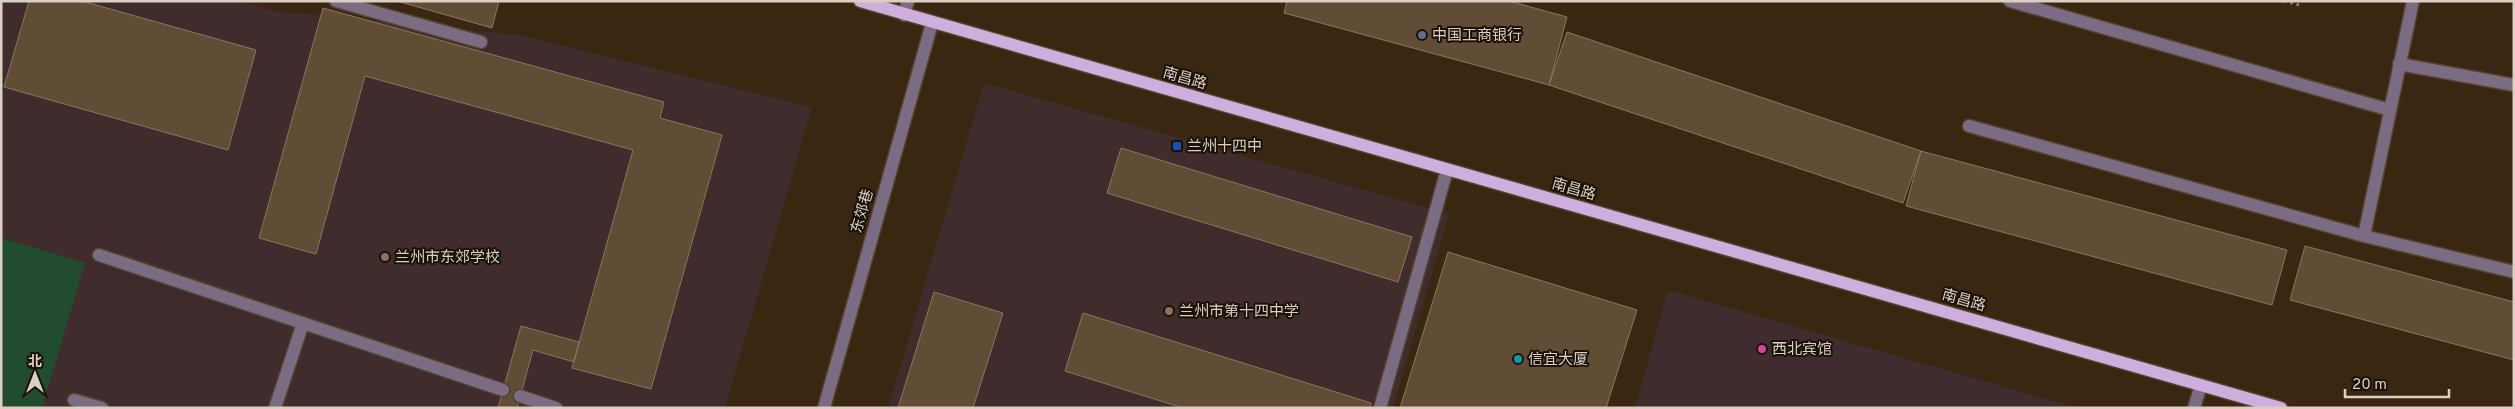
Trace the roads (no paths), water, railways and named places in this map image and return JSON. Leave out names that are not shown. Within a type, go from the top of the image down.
[{"type":"main road","name":"南昌路","points":[[860,1],[2280,408]]},
{"type":"street","points":[[336,1],[481,42]]},
{"type":"street","points":[[904,14],[908,1]]},
{"type":"street","points":[[2010,1],[2390,110]]},
{"type":"street","points":[[2364,236],[2413,1]]},
{"type":"street","name":"东郊巷","points":[[824,408],[932,23]]},
{"type":"street","points":[[2399,64],[2514,86]]},
{"type":"street","points":[[1969,126],[2364,236],[2514,272]]},
{"type":"street","points":[[1380,408],[1447,170]]},
{"type":"street","points":[[99,255],[503,390]]},
{"type":"street","points":[[275,408],[303,323]]},
{"type":"street","points":[[2194,408],[2201,385]]},
{"type":"street","points":[[520,396],[556,408]]},
{"type":"street","points":[[74,400],[102,408]]},
{"type":"place","name":"中国工商银行","points":[[1422,35]]},
{"type":"place","name":"兰州十四中","points":[[1177,146]]},
{"type":"place","name":"兰州市东郊学校","points":[[385,257]]},
{"type":"place","name":"兰州市第十四中学","points":[[1169,311]]},
{"type":"place","name":"西北宾馆","points":[[1762,349]]},
{"type":"place","name":"信宜大厦","points":[[1518,359]]}]
